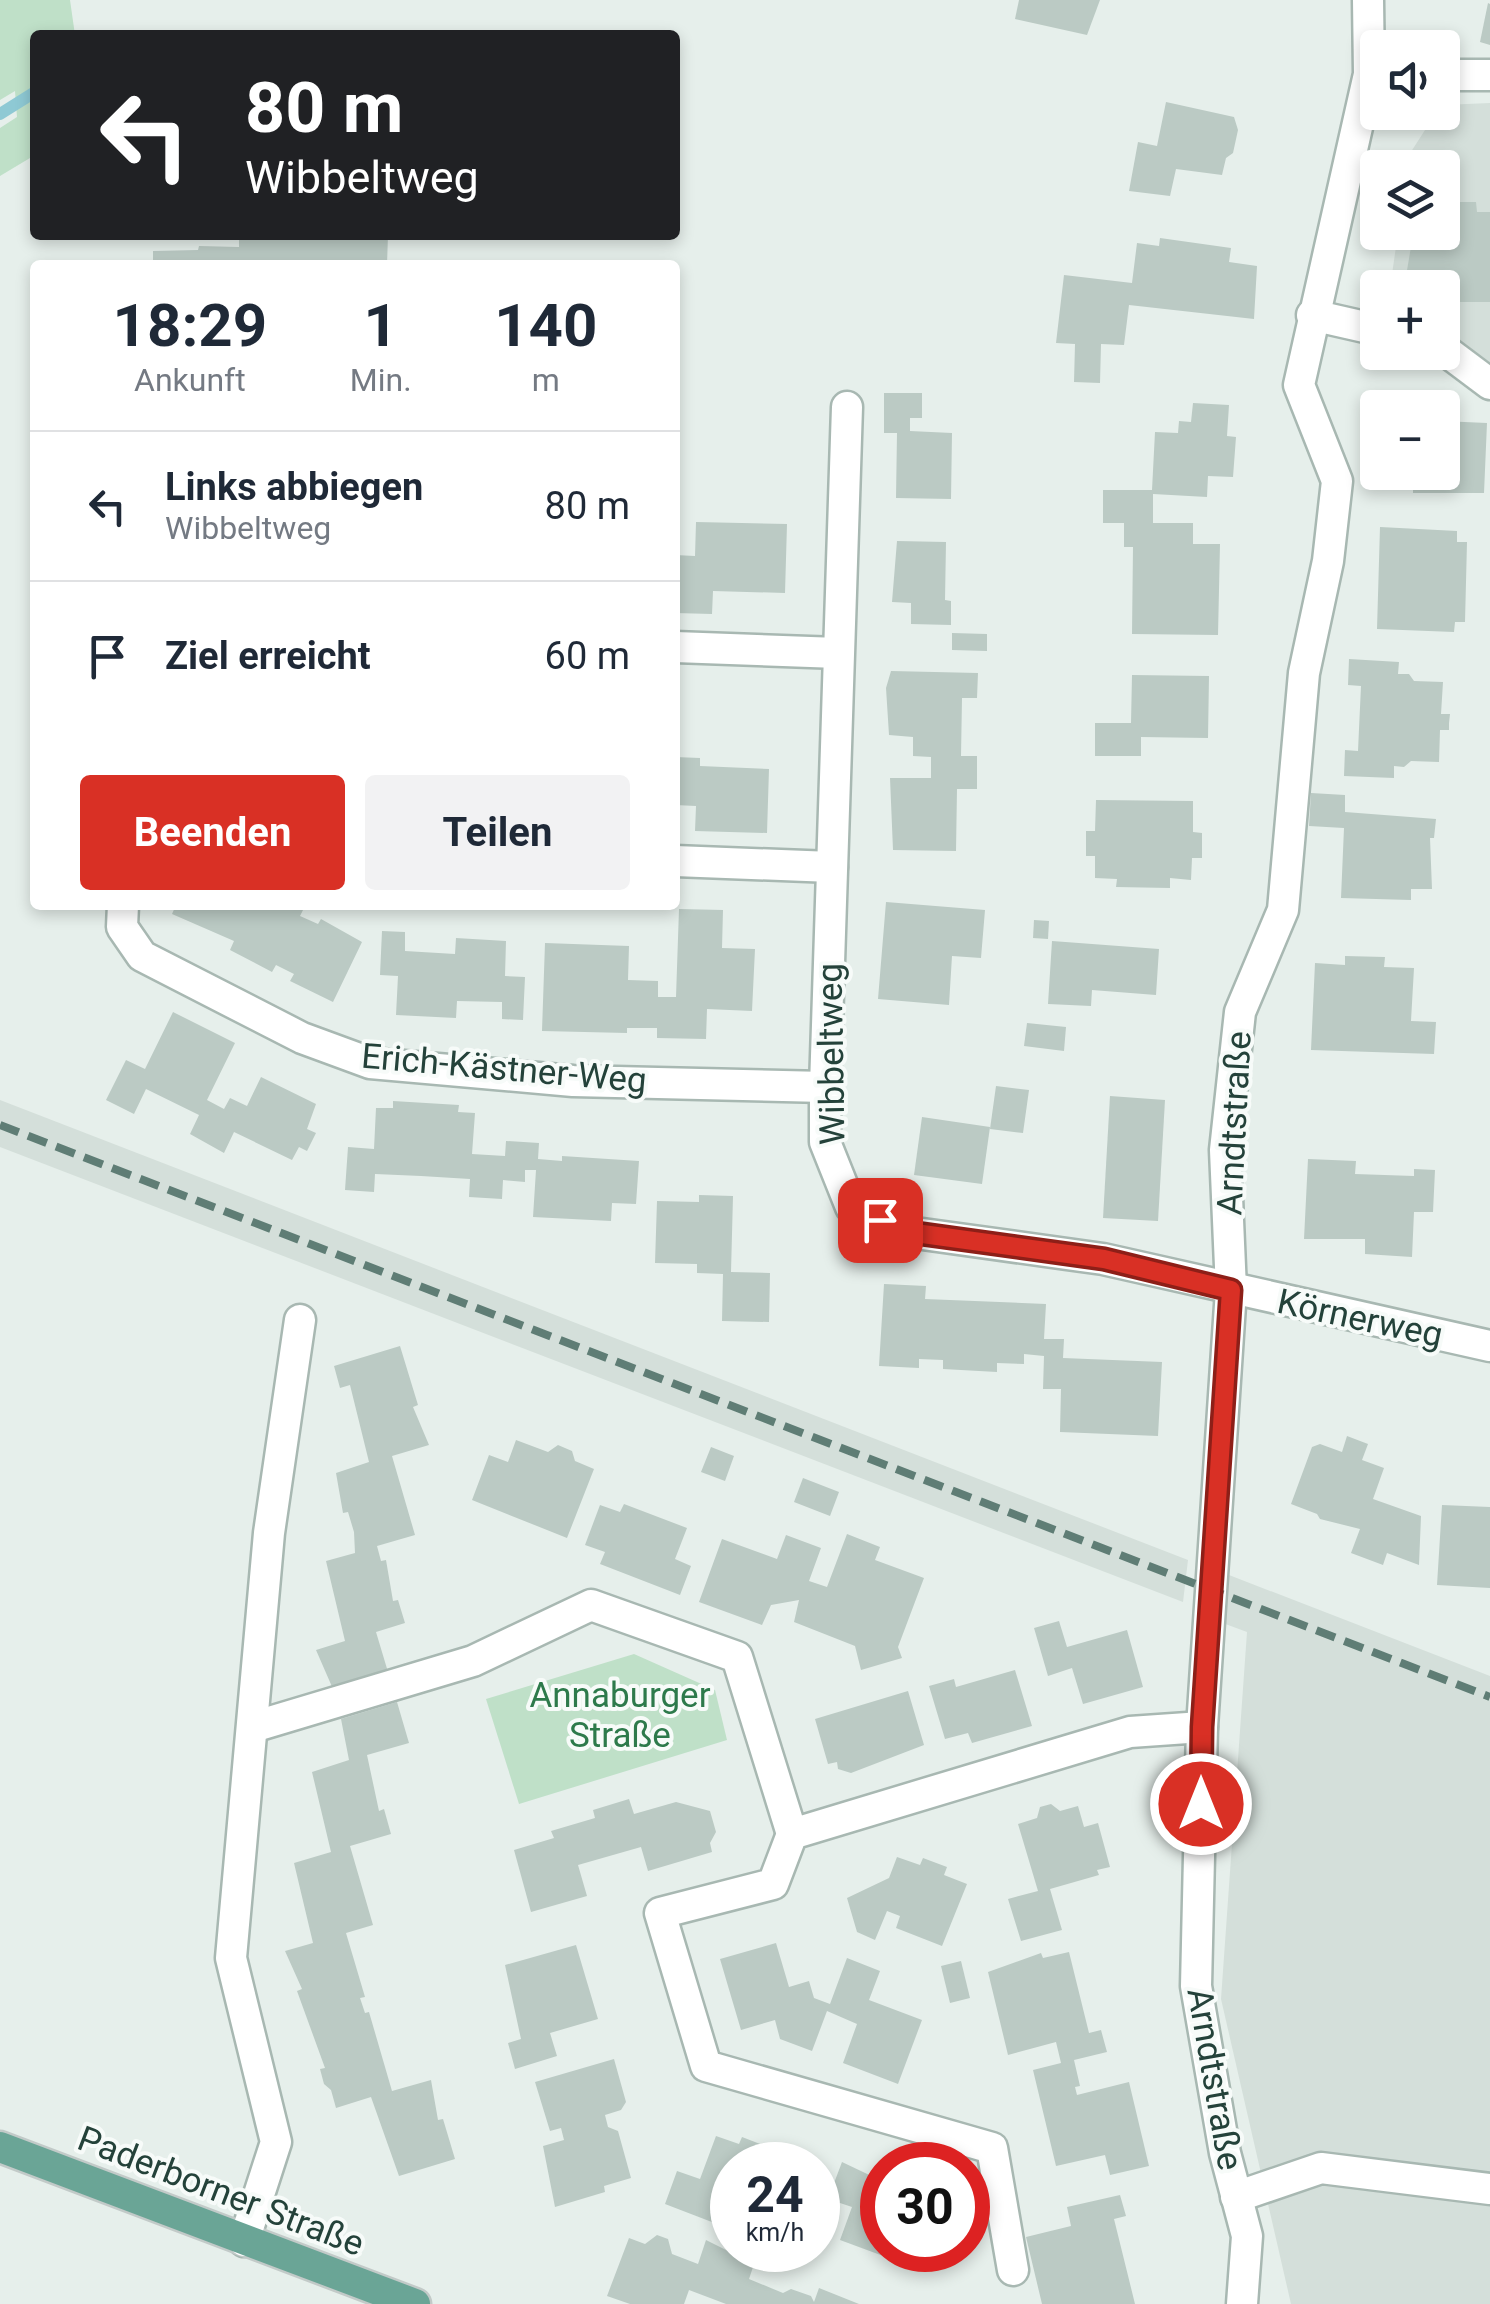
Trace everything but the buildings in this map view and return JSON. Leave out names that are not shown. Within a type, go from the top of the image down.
[{"type":"main road","name":"Paderborner Straße","points":[[0,2147],[416,2304]]},
{"type":"street","name":"Arndtstraße","points":[[1368,0],[1370,30]]},
{"type":"street","points":[[1460,74],[1490,75]]},
{"type":"street","name":"Arndtstraße","points":[[1242,2304],[1247,2236],[1196,1986],[1202,1727],[1231,1290],[1225,1150],[1240,1012],[1283,910],[1304,673],[1328,560],[1337,481],[1299,385],[1312,316],[1360,126]]},
{"type":"street","points":[[1312,316],[1360,326]]},
{"type":"street","points":[[1460,362],[1490,384]]},
{"type":"street","name":"Wibbeltweg","points":[[848,407],[825,1087],[826,1142],[851,1208],[908,1232],[1104,1259],[1231,1290]]},
{"type":"street","points":[[680,647],[838,653]]},
{"type":"street","points":[[680,861],[832,866]]},
{"type":"street","name":"Erich-Kästner-Weg","points":[[122,910],[122,927],[142,956],[302,1038],[370,1063],[573,1081],[825,1087]]},
{"type":"street","name":"Körnerweg","points":[[1231,1290],[1490,1346]]},
{"type":"street","points":[[244,2240],[276,2142],[231,1958],[269,1533],[300,1320]]},
{"type":"street","points":[[253,1727],[472,1661],[590,1605],[737,1657],[792,1834],[772,1884],[660,1913],[706,2066],[992,2148],[1013,2270]]},
{"type":"street","points":[[792,1834],[1130,1732],[1202,1727]]},
{"type":"street","points":[[1236,2197],[1321,2168],[1490,2189]]},
{"type":"shaded area","points":[[1490,103],[1490,371],[1460,349],[1460,270],[1393,270],[1396,250],[1460,250],[1460,150],[1412,150],[1425,130],[1460,130],[1460,104]]},
{"type":"shaded area","points":[[0,1100],[1188,1560],[1183,1602],[0,1147]]},
{"type":"shaded area","points":[[1229,1575],[1490,1676],[1490,2304],[1291,2304],[1221,1999],[1247,1632],[1220,1622]]},
{"type":"green space","points":[[0,0],[70,0],[74,30],[30,30],[30,158],[0,176],[0,128],[17,117],[15,91],[0,100]]},
{"type":"green space","name":"Annaburger Straße","points":[[634,1654],[715,1690],[727,1740],[519,1804],[486,1699]]},
{"type":"waterway","points":[[0,114],[30,95]]},
{"type":"railway","points":[[0,1125],[1490,1697]]},
{"type":"route","points":[[880,1220],[908,1232],[1104,1259],[1231,1290],[1202,1727],[1201,1804]]}]
